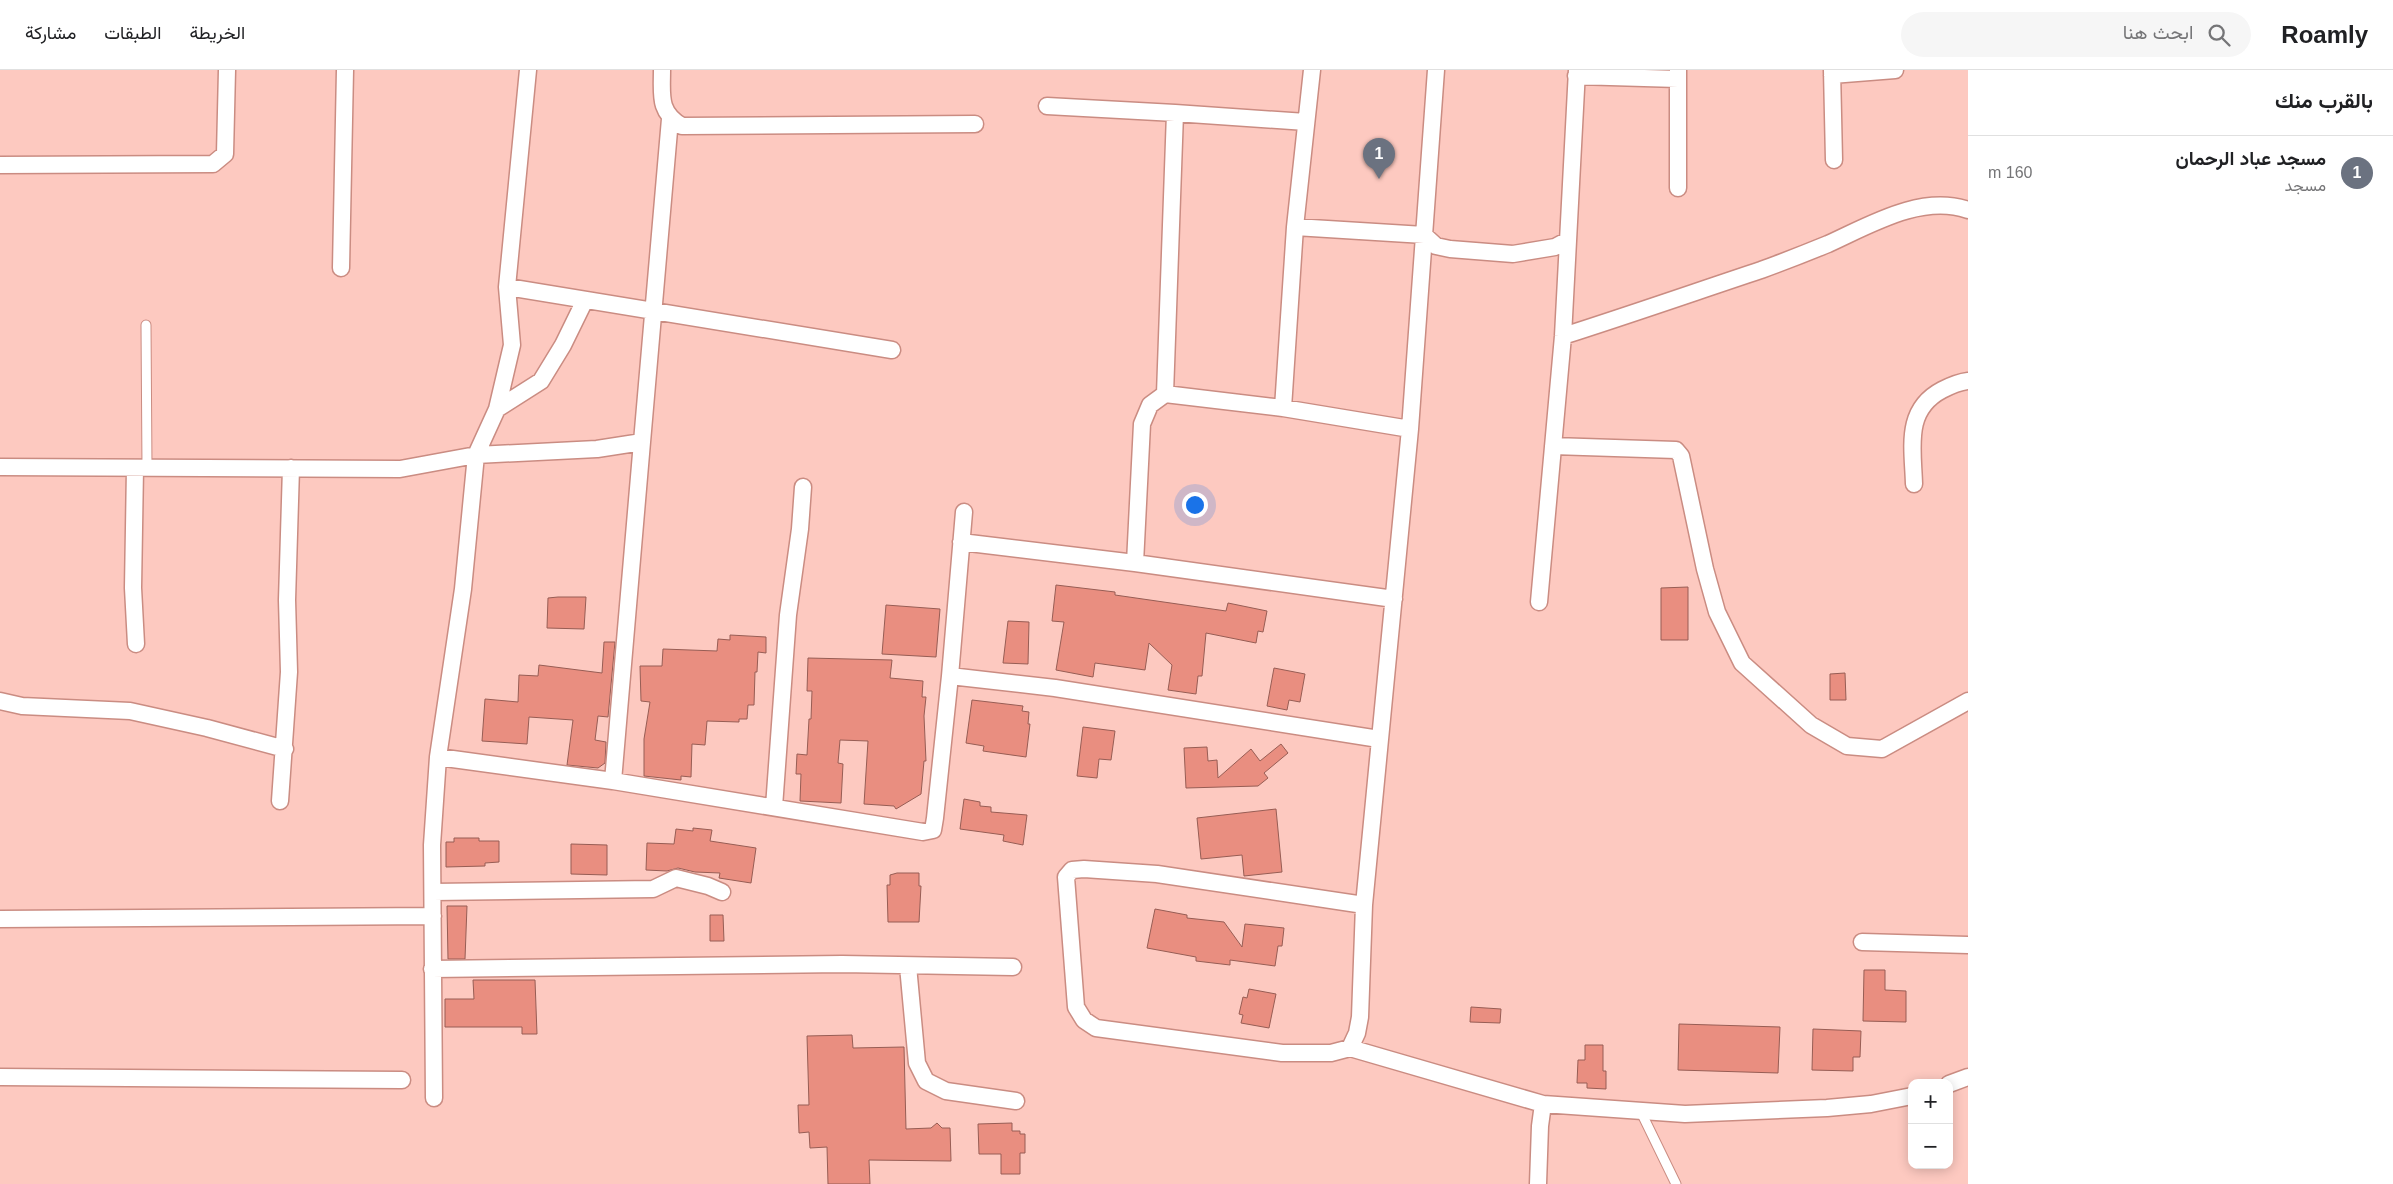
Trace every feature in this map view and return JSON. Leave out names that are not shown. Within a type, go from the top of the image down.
[{"type":"street","points":[[0,165],[213,164],[225,154],[227,70]]},
{"type":"street","points":[[341,268],[345,70]]},
{"type":"street","points":[[434,1098],[432,836],[438,758],[464,589],[476,454],[497,409],[512,345],[508,287],[528,70]]},
{"type":"street","points":[[613,781],[670,119],[662,101],[662,70]]},
{"type":"street","points":[[1283,408],[1295,226],[1312,70]]},
{"type":"street","points":[[1350,1048],[1357,1033],[1360,1017],[1364,905],[1410,429],[1436,70]]},
{"type":"street","points":[[1834,160],[1832,73],[1895,70]]},
{"type":"street","points":[[1539,602],[1563,336],[1576,73],[1678,74],[1678,188]]},
{"type":"street","points":[[1047,106],[1306,122]]},
{"type":"street","points":[[1165,394],[1175,113]]},
{"type":"street","points":[[670,119],[682,126],[975,124]]},
{"type":"street","points":[[1563,336],[1762,269],[1828,244],[1880,219],[1918,209],[1947,206],[1968,210]]},
{"type":"street","points":[[1295,226],[1424,235],[1436,246],[1450,249],[1513,254],[1555,247],[1568,240]]},
{"type":"street","points":[[508,287],[892,350]]},
{"type":"street","points":[[497,409],[541,381],[563,346],[585,300]]},
{"type":"street","points":[[1914,484],[1913,439],[1915,420],[1919,409],[1938,393],[1968,381]]},
{"type":"street","points":[[1135,563],[1142,424],[1150,405],[1165,394],[1283,408],[1410,429]]},
{"type":"street","points":[[0,467],[400,469],[476,454],[597,449],[642,442]]},
{"type":"street","points":[[1553,446],[1676,450],[1681,456],[1705,569],[1718,612],[1742,663],[1811,724],[1847,746],[1882,749],[1968,700]]},
{"type":"street","points":[[136,644],[133,588],[141,468]]},
{"type":"street","points":[[280,801],[289,672],[287,600],[291,468]]},
{"type":"street","points":[[774,808],[788,615],[800,529],[803,488]]},
{"type":"street","points":[[438,758],[613,781],[923,832],[932,830],[950,676],[964,512]]},
{"type":"street","points":[[961,542],[1135,563],[1394,599]]},
{"type":"street","points":[[950,676],[1055,688],[1379,739]]},
{"type":"street","points":[[0,700],[22,706],[130,711],[207,728],[284,749]]},
{"type":"street","points":[[1364,905],[1157,874],[1072,870],[1066,877],[1076,1007],[1084,1020],[1096,1028],[1282,1053],[1331,1053],[1350,1048],[1543,1104],[1685,1114],[1827,1108],[1871,1104],[1908,1097]]},
{"type":"street","points":[[433,892],[653,888],[676,878],[708,886],[722,892]]},
{"type":"street","points":[[0,919],[433,916]]},
{"type":"street","points":[[1862,942],[1968,944]]},
{"type":"street","points":[[908,966],[916,1063],[926,1081],[946,1092],[1016,1101]]},
{"type":"street","points":[[432,969],[1013,967]]},
{"type":"street","points":[[0,1077],[402,1080]]},
{"type":"street","points":[[1953,1083],[1968,1077]]},
{"type":"street","points":[[1538,1184],[1540,1126],[1543,1104]]},
{"type":"lane","points":[[141,468],[146,325]]},
{"type":"lane","points":[[1640,1110],[1676,1184]]},
{"type":"building","points":[[1056,585],[1115,592],[1115,595],[1226,611],[1228,603],[1267,611],[1263,632],[1258,631],[1256,643],[1206,633],[1202,676],[1198,676],[1196,694],[1168,690],[1172,665],[1149,643],[1145,670],[1095,663],[1093,677],[1056,670],[1064,622],[1052,621]]},
{"type":"building","points":[[1688,587],[1688,640],[1661,640],[1661,588]]},
{"type":"building","points":[[586,597],[584,629],[547,628],[548,598]]},
{"type":"building","points":[[886,605],[940,609],[936,657],[882,654]]},
{"type":"building","points":[[1008,621],[1029,622],[1028,664],[1003,663]]},
{"type":"building","points":[[730,635],[766,637],[766,653],[758,652],[754,705],[748,705],[747,719],[739,719],[739,722],[707,721],[705,745],[692,744],[691,777],[681,776],[681,780],[644,776],[644,739],[650,702],[641,701],[640,666],[662,666],[663,649],[717,651],[718,639],[730,640]]},
{"type":"building","points":[[604,642],[615,642],[608,717],[598,716],[595,740],[606,742],[605,763],[598,768],[567,765],[573,720],[529,717],[527,744],[482,741],[485,699],[518,702],[519,675],[538,676],[539,665],[602,673]]},
{"type":"building","points":[[808,658],[892,660],[890,678],[923,681],[922,697],[926,697],[924,716],[926,761],[924,761],[921,794],[896,809],[894,806],[864,804],[868,741],[840,740],[838,763],[843,764],[841,803],[800,801],[801,774],[796,774],[797,754],[807,755],[809,719],[811,719],[812,691],[807,691]]},
{"type":"building","points":[[1274,668],[1305,674],[1300,702],[1289,700],[1287,710],[1267,706]]},
{"type":"building","points":[[1845,673],[1846,700],[1830,700],[1830,674]]},
{"type":"building","points":[[972,700],[1023,706],[1022,711],[1029,712],[1028,724],[1030,724],[1026,757],[983,751],[984,746],[966,743]]},
{"type":"building","points":[[1083,727],[1115,731],[1111,760],[1099,759],[1097,778],[1077,776]]},
{"type":"building","points":[[1281,744],[1288,753],[1264,773],[1268,778],[1258,786],[1186,788],[1184,748],[1207,747],[1208,761],[1217,760],[1218,778],[1251,749],[1260,761]]},
{"type":"building","points":[[964,799],[980,802],[980,806],[991,807],[991,812],[1027,815],[1023,845],[1003,841],[1004,835],[960,829]]},
{"type":"building","points":[[1276,809],[1282,872],[1244,876],[1242,855],[1201,859],[1197,818]]},
{"type":"building","points":[[693,828],[712,830],[710,841],[756,848],[751,883],[719,878],[720,873],[695,872],[678,868],[667,871],[646,870],[647,843],[674,844],[676,829],[693,831]]},
{"type":"building","points":[[454,838],[479,838],[479,841],[499,841],[499,862],[485,863],[485,866],[446,867],[446,842],[454,842]]},
{"type":"building","points":[[571,844],[607,845],[607,875],[571,874]]},
{"type":"building","points":[[897,873],[919,873],[919,886],[921,886],[919,922],[888,922],[887,885],[890,885],[890,875]]},
{"type":"building","points":[[447,906],[467,906],[465,959],[448,959]]},
{"type":"building","points":[[1155,909],[1187,915],[1187,918],[1224,922],[1242,947],[1245,924],[1284,928],[1282,946],[1278,946],[1275,966],[1230,960],[1230,965],[1196,961],[1196,957],[1147,948]]},
{"type":"building","points":[[710,915],[723,915],[724,941],[710,941]]},
{"type":"building","points":[[1864,970],[1885,970],[1885,990],[1906,991],[1906,1022],[1863,1021]]},
{"type":"building","points":[[473,980],[535,980],[537,1034],[522,1034],[522,1027],[445,1027],[445,999],[474,999]]},
{"type":"building","points":[[1249,989],[1276,994],[1269,1028],[1241,1023],[1243,1015],[1239,1014],[1243,997],[1247,998]]},
{"type":"building","points":[[1471,1007],[1501,1009],[1500,1023],[1470,1022]]},
{"type":"building","points":[[1679,1024],[1780,1027],[1778,1073],[1678,1070]]},
{"type":"building","points":[[1813,1029],[1861,1031],[1860,1057],[1853,1057],[1853,1071],[1812,1070]]},
{"type":"building","points":[[852,1035],[853,1048],[904,1047],[906,1129],[931,1128],[937,1123],[942,1128],[950,1128],[951,1161],[869,1160],[870,1184],[828,1184],[827,1147],[810,1148],[809,1132],[799,1133],[798,1105],[809,1105],[807,1036]]},
{"type":"building","points":[[1585,1045],[1603,1045],[1603,1071],[1606,1071],[1606,1089],[1587,1088],[1587,1083],[1577,1083],[1578,1060],[1585,1060]]},
{"type":"building","points":[[1012,1123],[1012,1131],[1020,1131],[1020,1134],[1025,1134],[1025,1153],[1020,1153],[1020,1174],[1001,1174],[1001,1154],[979,1154],[978,1124]]},
{"type":"place","name":"مسجد عباد الرحمان","points":[[1379,179]]}]
